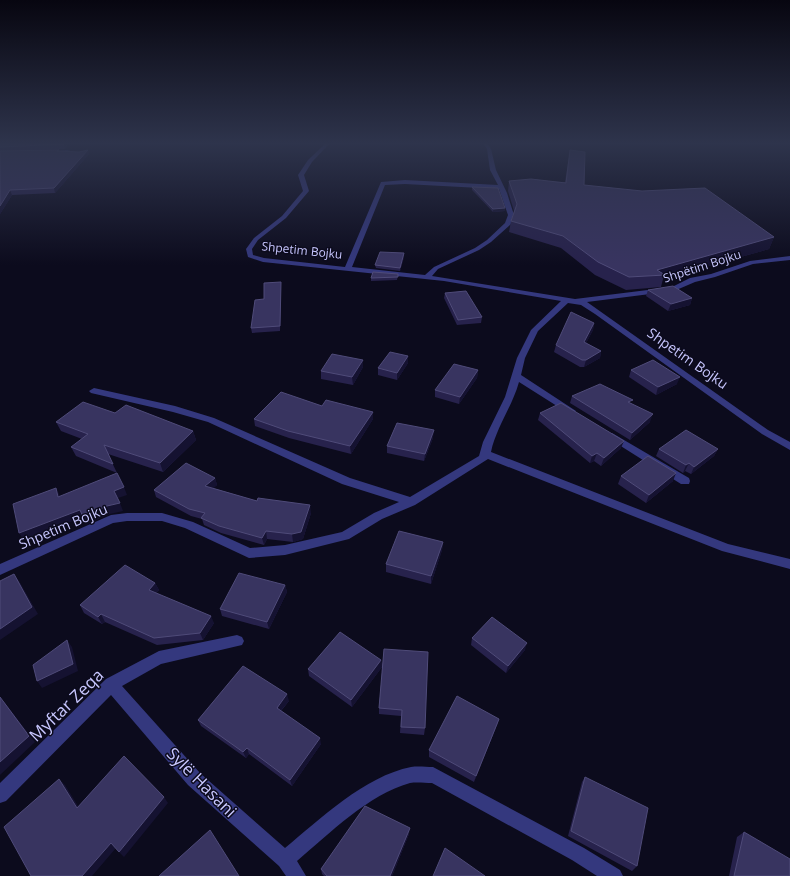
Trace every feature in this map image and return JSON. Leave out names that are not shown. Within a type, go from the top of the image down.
[{"type":"street","name":"Shpetim Bojku","points":[[304,184],[306,191],[284,218],[256,239],[249,249],[250,256],[276,262],[427,277],[583,303],[598,312],[707,391],[790,447]]},
{"type":"street","points":[[348,268],[384,184]]},
{"type":"street","points":[[428,184],[503,190]]},
{"type":"street","points":[[427,277],[436,268],[483,245],[508,224],[511,215],[500,184]]},
{"type":"street","name":"Shpëtim Bojku","points":[[570,301],[674,290],[693,280],[713,276],[752,262],[790,258]]},
{"type":"street","points":[[570,301],[535,330],[521,358],[517,377],[510,397],[488,442],[485,454],[726,548],[790,564]]},
{"type":"street","points":[[517,377],[577,415]]},
{"type":"street","points":[[94,391],[175,409],[211,420],[346,481],[411,502]]},
{"type":"street","points":[[604,431],[685,482]]},
{"type":"street","name":"Shpetim Bojku","points":[[0,570],[111,519],[127,517],[162,517],[189,525],[249,553],[285,550],[345,536],[378,516],[411,502],[484,458],[485,454]]},
{"type":"street","name":"Myftar Zeqa","points":[[0,795],[111,684],[159,658],[237,641]]},
{"type":"street","name":"Sylë Hasani","points":[[111,684],[194,779],[285,860],[297,876]]},
{"type":"street","points":[[285,860],[354,804],[393,781],[413,775],[433,775],[578,854],[614,876]]},
{"type":"building","points":[[0,184],[58,184],[54,188],[10,190],[0,206]]},
{"type":"building","points":[[510,184],[584,184],[642,191],[705,188],[774,237],[657,270],[665,275],[629,277],[598,262],[563,236],[511,221],[517,204]]},
{"type":"building","points":[[472,187],[498,188],[505,208],[493,209]]},
{"type":"building","points":[[380,252],[404,253],[400,268],[375,265]]},
{"type":"building","points":[[373,272],[398,274],[398,277],[371,278]]},
{"type":"building","points":[[281,282],[280,326],[251,328],[255,300],[264,299],[264,283]]},
{"type":"building","points":[[673,286],[692,298],[671,304],[648,290]]},
{"type":"building","points":[[466,291],[482,317],[458,320],[445,293]]},
{"type":"building","points":[[571,312],[594,323],[584,342],[601,351],[586,360],[582,360],[556,345]]},
{"type":"building","points":[[390,352],[408,356],[397,373],[378,368]]},
{"type":"building","points":[[332,354],[363,360],[352,377],[321,371]]},
{"type":"building","points":[[653,360],[680,377],[658,387],[631,370]]},
{"type":"building","points":[[454,364],[478,370],[460,397],[435,390]]},
{"type":"building","points":[[600,384],[633,400],[628,402],[653,414],[632,433],[572,396]]},
{"type":"building","points":[[281,392],[322,406],[326,400],[373,412],[350,446],[288,431],[254,419]]},
{"type":"building","points":[[83,402],[115,413],[126,405],[193,431],[160,463],[104,445],[113,464],[71,447],[88,434],[56,422]]},
{"type":"building","points":[[561,403],[624,441],[604,458],[597,453],[592,456],[540,413]]},
{"type":"building","points":[[397,423],[434,430],[425,454],[387,446]]},
{"type":"building","points":[[686,430],[718,449],[694,467],[689,463],[686,465],[659,449]]},
{"type":"building","points":[[648,456],[676,473],[649,495],[621,476]]},
{"type":"building","points":[[186,463],[215,478],[205,486],[257,501],[258,498],[310,505],[301,532],[292,534],[266,531],[262,538],[219,526],[201,518],[205,513],[189,509],[154,490]]},
{"type":"building","points":[[117,473],[124,487],[114,491],[120,503],[107,506],[83,517],[80,510],[19,533],[13,504],[56,488],[58,497]]},
{"type":"building","points":[[399,531],[443,542],[431,576],[386,564]]},
{"type":"building","points":[[125,565],[155,583],[149,590],[211,616],[200,633],[154,638],[101,614],[98,617],[80,605]]},
{"type":"building","points":[[239,573],[285,585],[267,622],[220,609]]},
{"type":"building","points":[[14,574],[32,607],[0,629],[0,581]]},
{"type":"building","points":[[492,617],[527,643],[508,666],[472,638]]},
{"type":"building","points":[[340,632],[381,660],[351,700],[308,669]]},
{"type":"building","points":[[67,640],[73,664],[37,681],[33,665]]},
{"type":"building","points":[[384,649],[428,652],[425,728],[401,727],[402,710],[379,708]]},
{"type":"building","points":[[243,666],[287,694],[277,708],[320,738],[290,780],[247,748],[243,752],[198,720]]},
{"type":"building","points":[[457,696],[499,719],[476,776],[429,750]]},
{"type":"building","points":[[0,697],[29,736],[0,762]]},
{"type":"building","points":[[124,756],[164,797],[119,852],[111,843],[82,876],[31,876],[4,827],[59,779],[77,808]]},
{"type":"building","points":[[585,777],[648,808],[637,866],[571,831]]},
{"type":"building","points":[[365,806],[410,828],[390,876],[327,876],[321,869]]},
{"type":"building","points":[[210,830],[239,876],[159,876]]},
{"type":"building","points":[[744,832],[790,859],[790,876],[734,876]]},
{"type":"building","points":[[445,848],[485,876],[433,876]]}]
